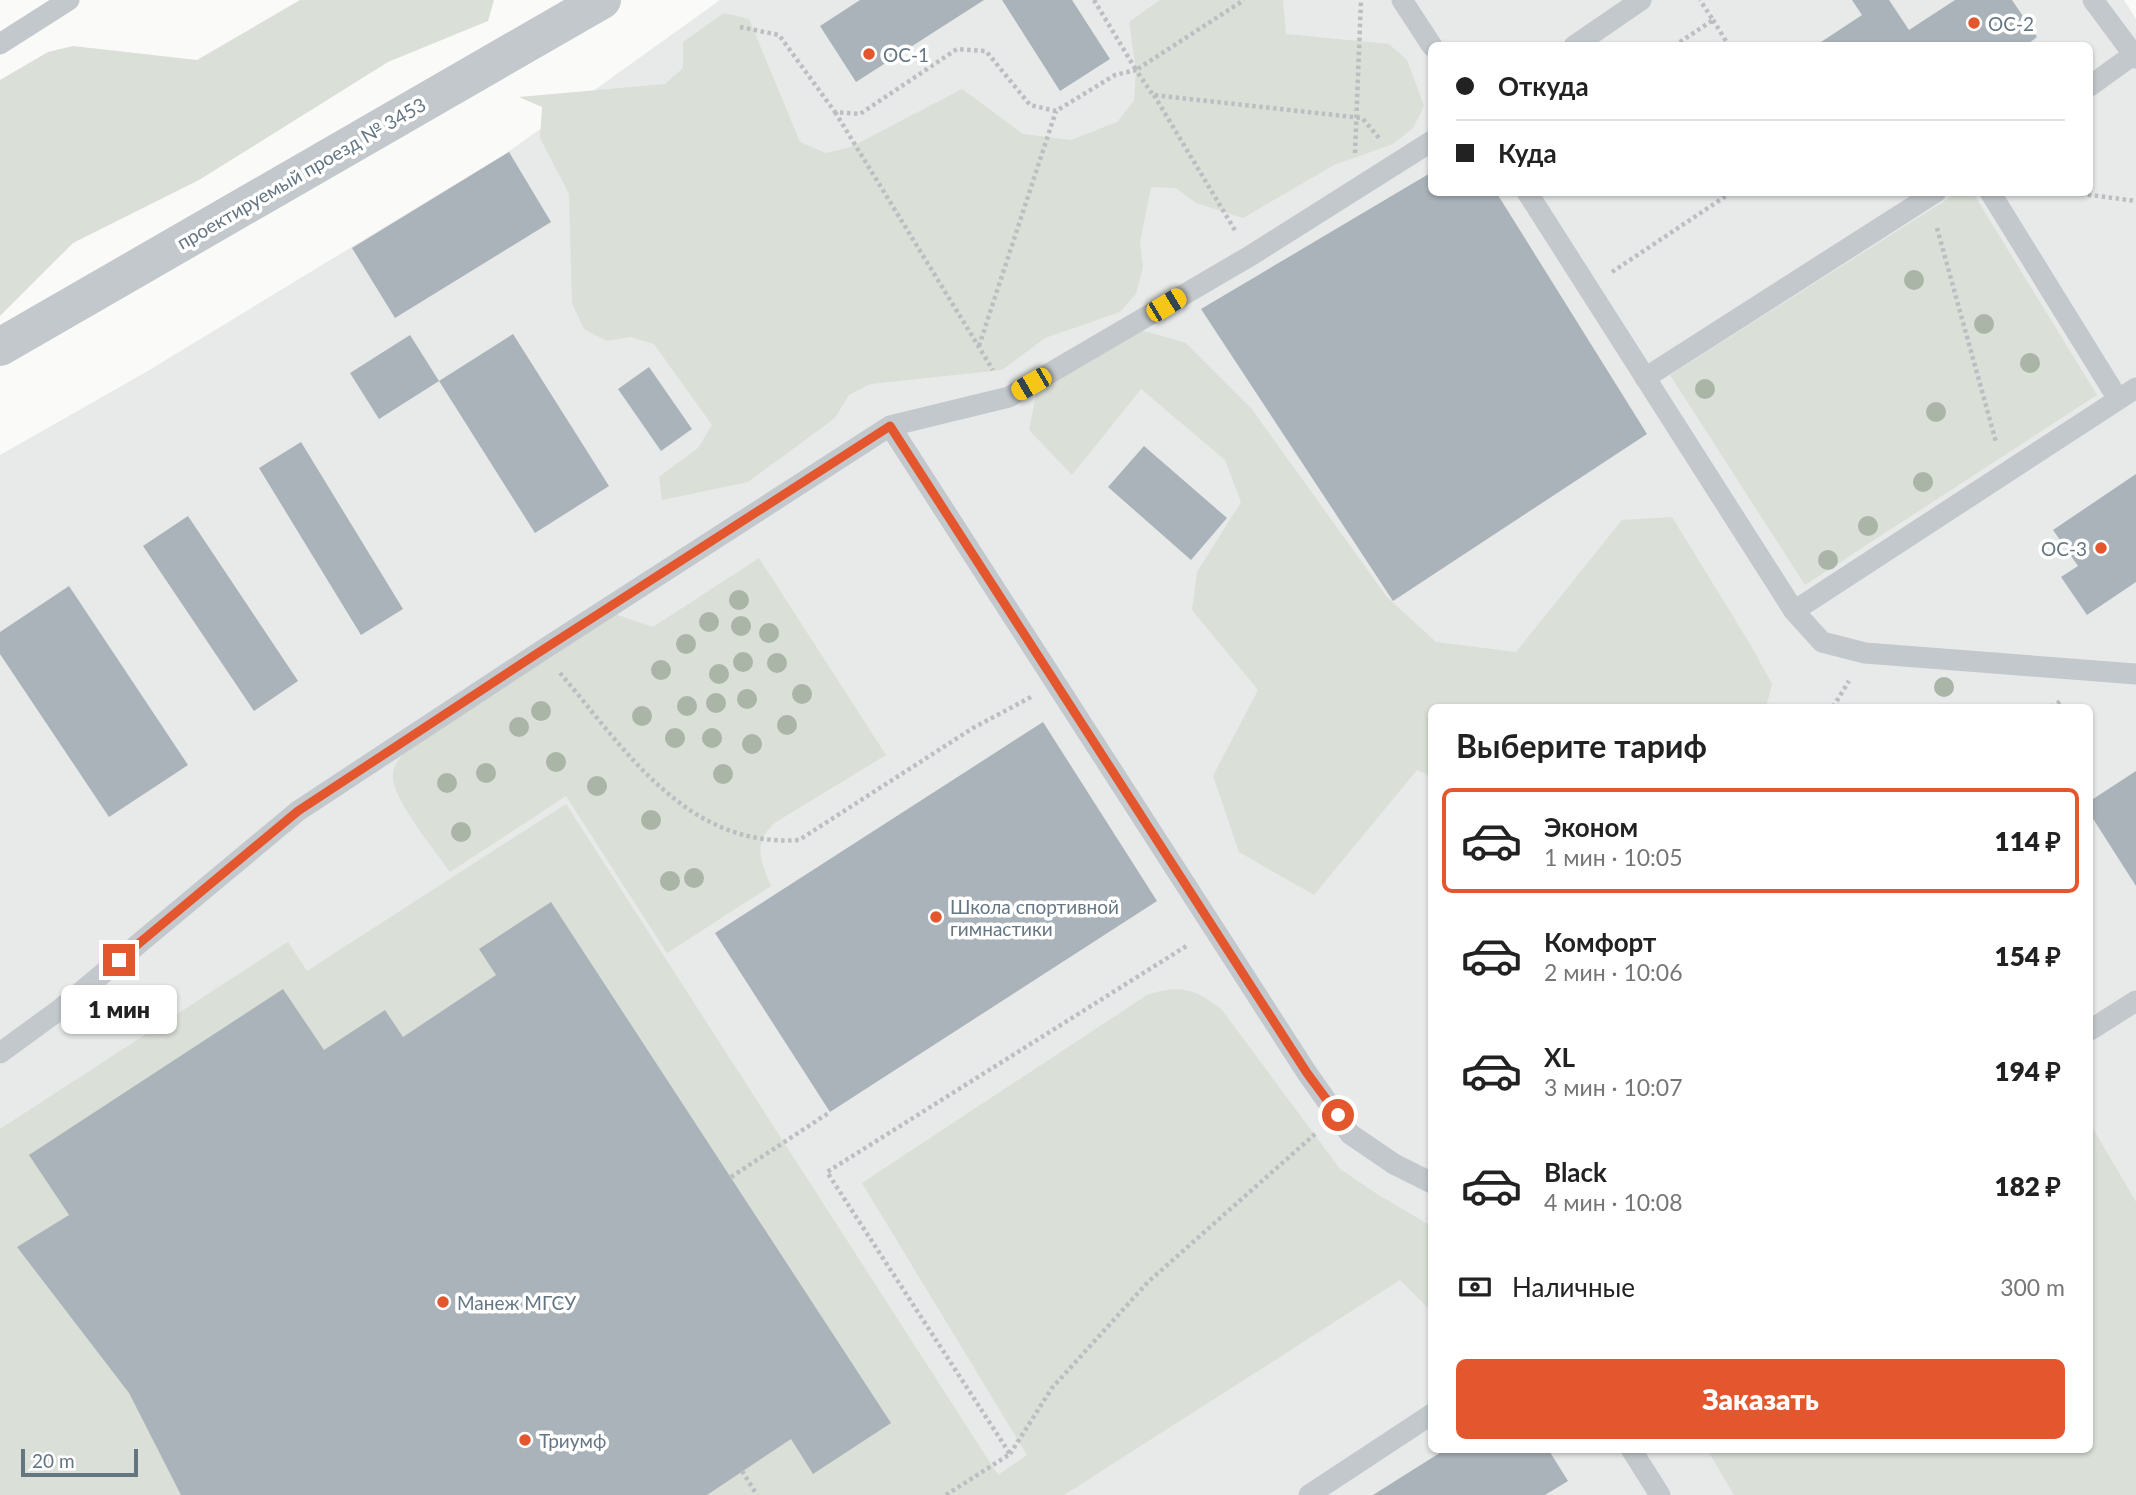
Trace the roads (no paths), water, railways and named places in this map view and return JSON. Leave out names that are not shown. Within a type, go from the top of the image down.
[{"type":"street","name":"проектируемый проезд № 3453","points":[[0,347],[602,0]]},
{"type":"lane","points":[[0,44],[69,0]]},
{"type":"lane","points":[[1402,0],[1429,42]]},
{"type":"lane","points":[[1580,42],[1641,0]]},
{"type":"lane","points":[[2093,0],[2135,56],[2093,84]]},
{"type":"lane","points":[[0,1053],[59,1010],[298,811],[890,426],[1009,397],[1250,256],[1428,143]]},
{"type":"lane","points":[[1530,196],[1794,611],[1822,642],[1865,653],[2136,674]]},
{"type":"lane","points":[[1645,378],[1930,196]]},
{"type":"lane","points":[[1794,611],[2127,394],[1993,196]]},
{"type":"lane","points":[[890,426],[1307,1073],[1350,1134],[1394,1164],[1428,1181]]},
{"type":"lane","points":[[2093,1028],[2136,1001]]},
{"type":"lane","points":[[1309,1495],[1428,1417]]},
{"type":"lane","points":[[1634,1453],[1660,1495]]},
{"type":"place","name":"ОС-2","points":[[1974,23]]},
{"type":"place","name":"ОС-1","points":[[869,54]]},
{"type":"place","name":"ОС-3","points":[[2101,548]]},
{"type":"place","name":"Школа спортивной гимнастики","points":[[936,917]]},
{"type":"place","name":"Манеж МГСУ","points":[[443,1302]]},
{"type":"place","name":"Триумф","points":[[525,1440]]}]
